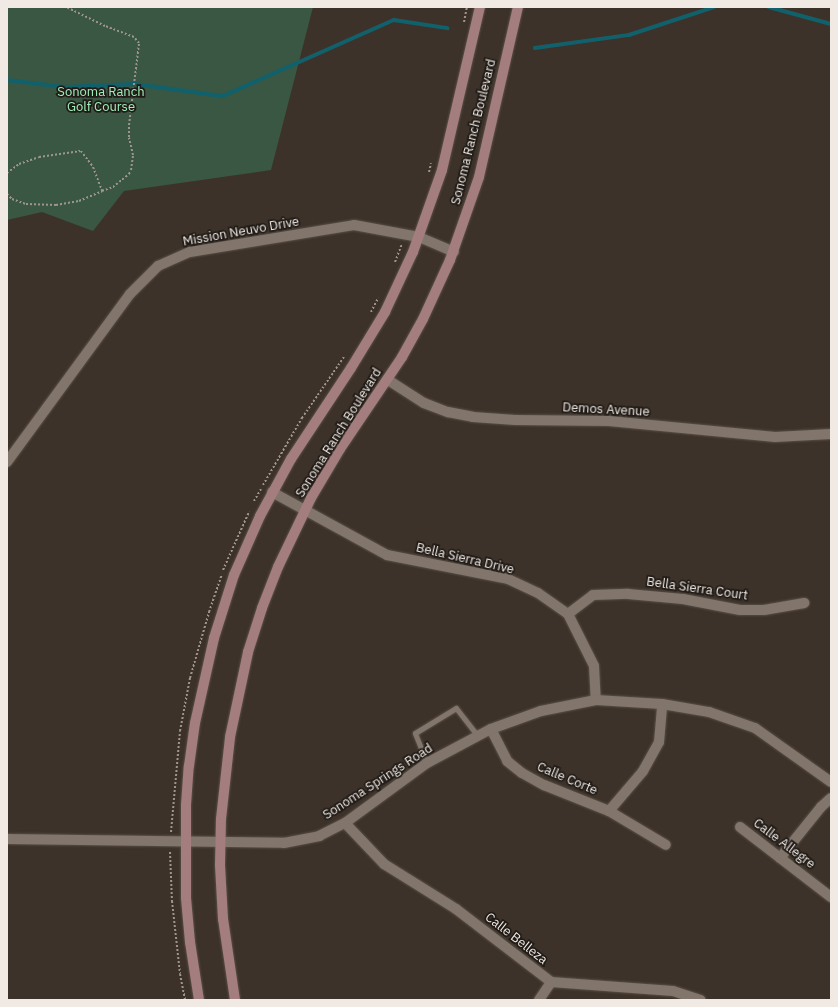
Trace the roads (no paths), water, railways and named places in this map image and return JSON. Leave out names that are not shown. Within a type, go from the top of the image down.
[{"type":"main road","name":"Sonoma Ranch Boulevard","points":[[199,1000],[188,920],[185,840],[190,759],[198,702],[208,659],[234,575],[272,492],[302,440],[351,368],[385,312],[419,237],[448,148],[480,7]]},
{"type":"main road","name":"Sonoma Ranch Boulevard","points":[[235,1000],[223,919],[220,842],[222,803],[228,752],[244,666],[270,588],[306,510],[340,450],[388,380],[423,319],[454,252],[479,177],[518,7]]},
{"type":"street","name":"Mission Neuvo Drive","points":[[7,462],[130,294],[158,266],[190,252],[354,225],[419,237],[454,252]]},
{"type":"street","name":"Demos Avenue","points":[[388,380],[424,403],[448,412],[473,417],[515,420],[609,421],[775,437],[831,434]]},
{"type":"street","name":"Bella Sierra Drive","points":[[272,492],[387,555],[508,580],[538,593],[568,614],[594,666],[596,700]]},
{"type":"street","name":"Bella Sierra Court","points":[[568,614],[593,595],[628,594],[683,599],[740,610],[764,610],[804,603]]},
{"type":"street","name":"Sonoma Springs Road","points":[[7,839],[185,840],[284,843],[319,836],[345,823],[427,764],[491,729],[541,711],[596,700],[662,704],[710,712],[755,728],[831,782]]},
{"type":"street","points":[[609,811],[643,771],[659,742],[662,704]]},
{"type":"street","name":"Calle Corte","points":[[491,729],[507,761],[522,773],[544,785],[609,811],[666,845]]},
{"type":"street","points":[[780,858],[821,807],[831,798]]},
{"type":"street","name":"Calle Belleza","points":[[345,823],[384,864],[456,909],[551,982],[673,991],[702,1000]]},
{"type":"street","name":"Calle Allegre","points":[[740,827],[831,896]]},
{"type":"street","points":[[539,1000],[551,982]]},
{"type":"lane","points":[[427,764],[415,733],[456,708],[478,736]]},
{"type":"waterway","points":[[535,48],[629,35],[714,7]]},
{"type":"waterway","points":[[769,7],[831,24]]},
{"type":"waterway","points":[[7,80],[65,87],[135,84],[223,96],[394,20],[447,28]]},
{"type":"park label","name":"Sonoma Ranch Golf Course","points":[[101,100]]}]
